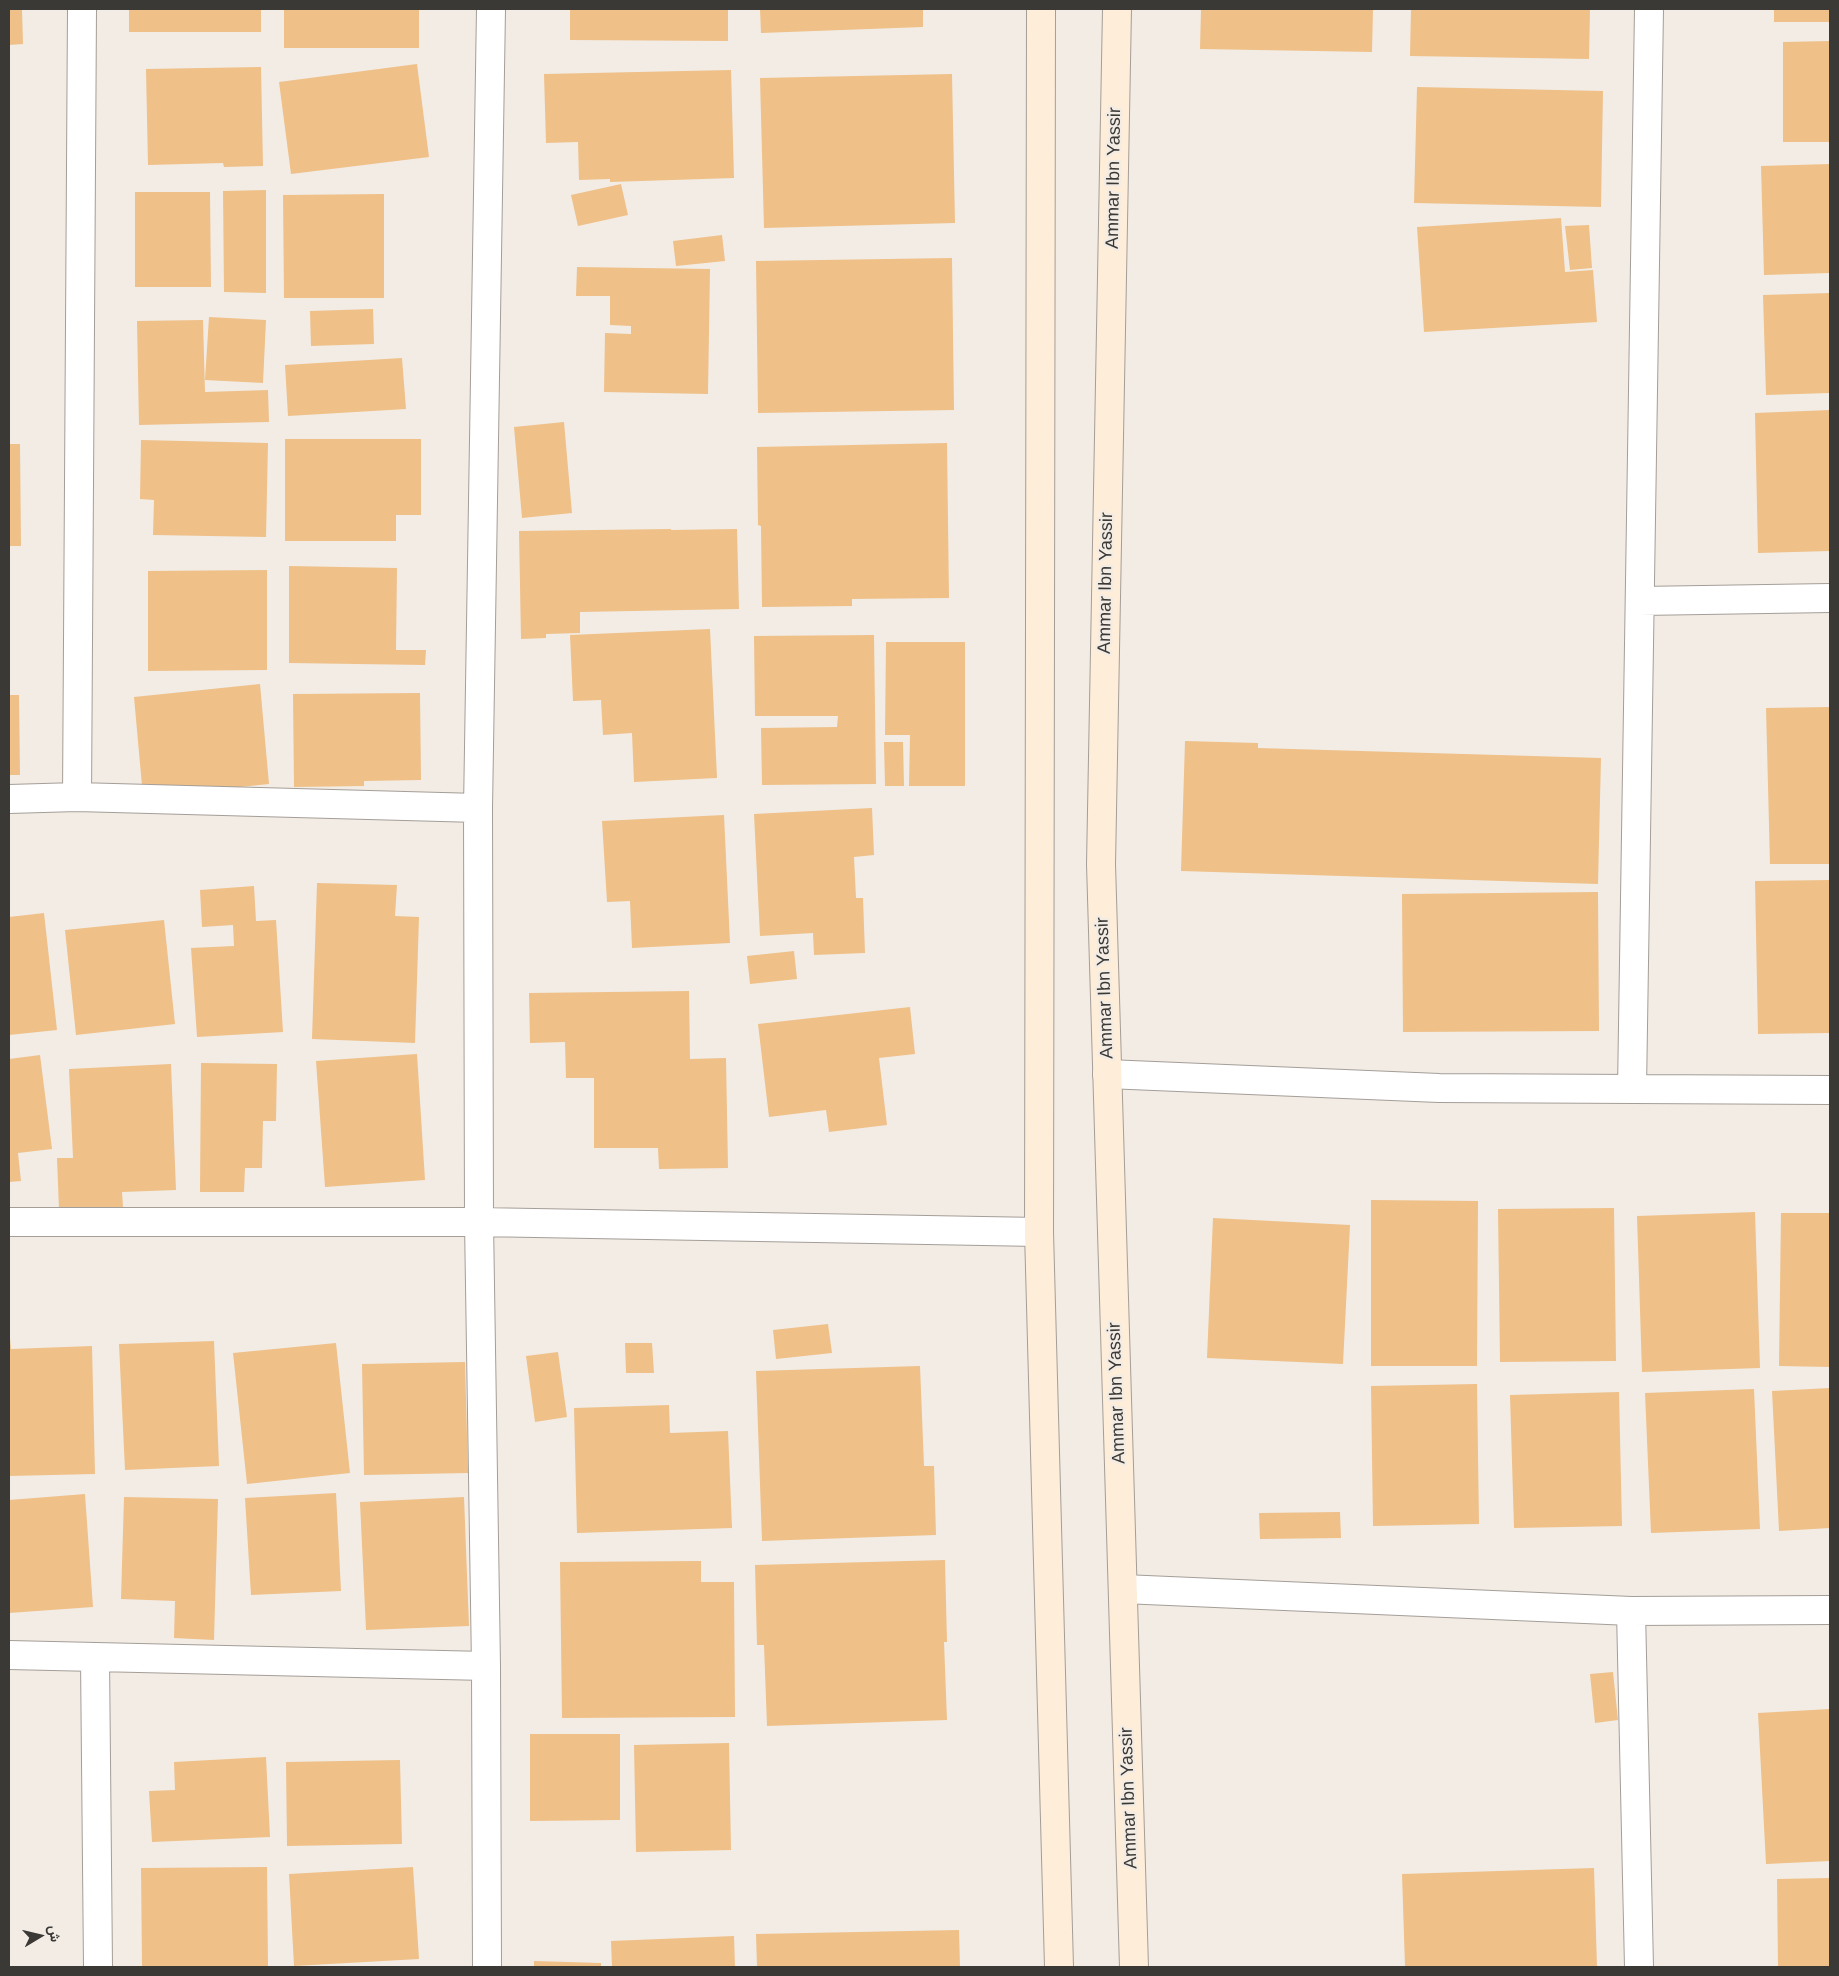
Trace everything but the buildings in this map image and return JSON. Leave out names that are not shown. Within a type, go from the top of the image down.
[{"type":"street","points":[[77,797],[82,9]]},
{"type":"street","points":[[487,1967],[486,1666],[479,1222],[478,808],[492,9]]},
{"type":"street","points":[[1041,9],[1039,1232],[1059,1967]]},
{"type":"street","name":"Ammar Ibn Yassir","points":[[1117,9],[1101,864],[1134,1967]]},
{"type":"street","points":[[1632,1089],[1649,9]]},
{"type":"street","points":[[1640,601],[1830,598]]},
{"type":"street","points":[[9,798],[77,797],[478,808]]},
{"type":"street","points":[[1107,1074],[1439,1088],[1830,1090]]},
{"type":"street","points":[[9,1222],[479,1222],[1039,1232]]},
{"type":"street","points":[[1123,1589],[1631,1611],[1830,1610]]},
{"type":"street","points":[[1631,1611],[1639,1967]]},
{"type":"street","points":[[9,1655],[486,1666]]},
{"type":"street","points":[[95,1658],[98,1967]]}]
